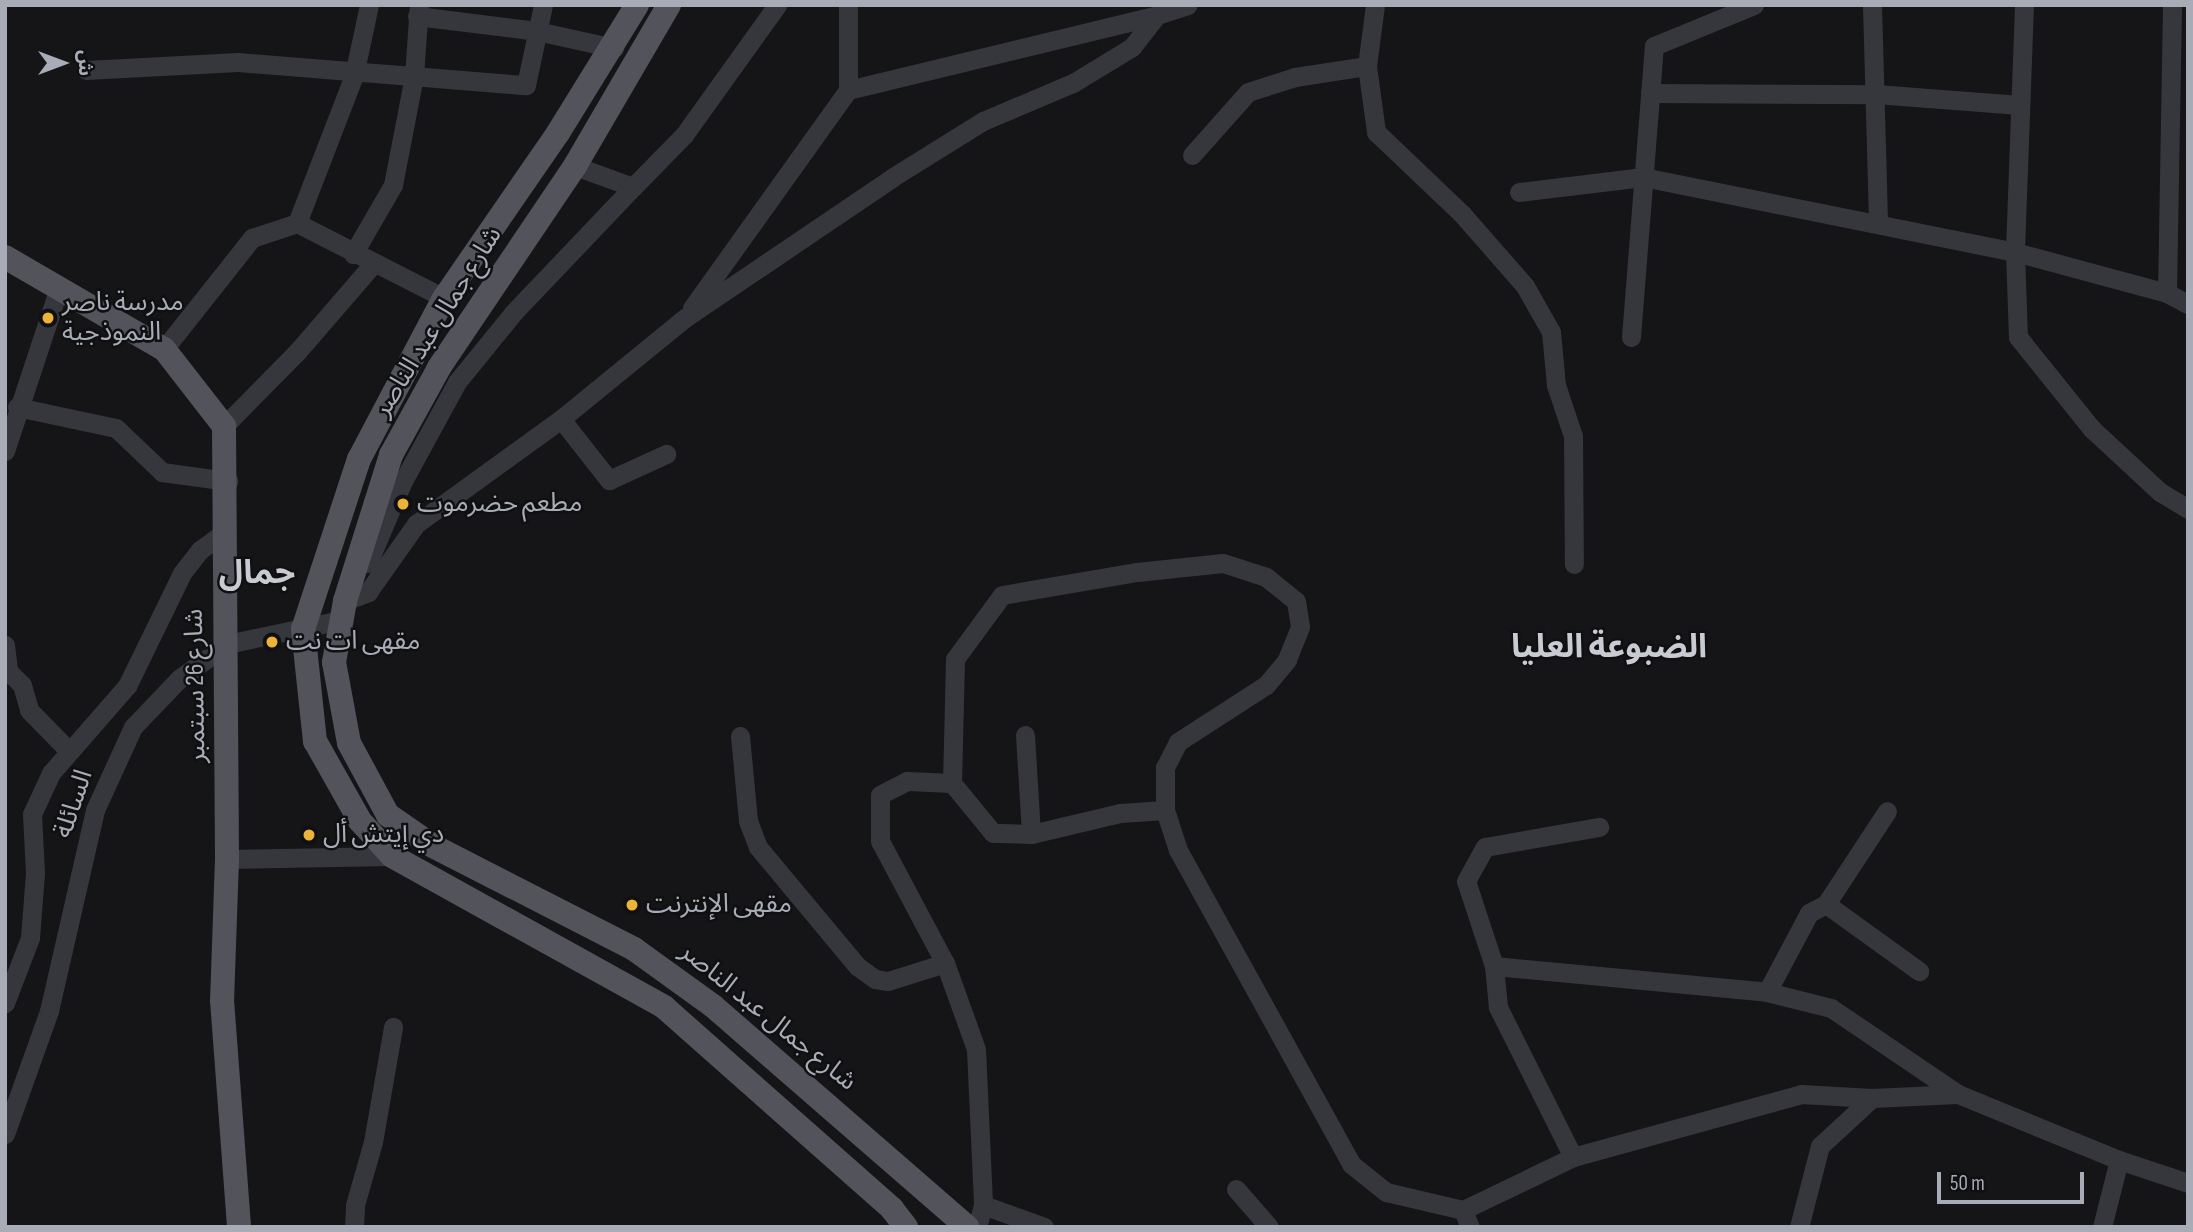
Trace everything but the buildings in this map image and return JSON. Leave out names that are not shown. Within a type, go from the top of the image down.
[{"type":"main road","name":"شارع جمال عبد الناصر","points":[[636,5],[614,48],[444,298],[359,459],[303,629],[316,741],[360,821],[391,856],[664,1007],[882,1200],[906,1227]]},
{"type":"main road","name":"شارع جمال عبد الناصر","points":[[669,5],[575,166],[439,368],[391,455],[347,605],[334,662],[349,743],[388,815],[433,846],[645,957],[713,1006],[965,1227]]},
{"type":"main road","points":[[5,257],[164,349],[225,426]]},
{"type":"main road","name":"شارع 26 سبتمبر","points":[[225,426],[228,481],[223,533],[227,644],[227,859],[222,1000],[239,1227]]},
{"type":"main road","points":[[945,1227],[965,1227]]},
{"type":"street","points":[[297,223],[354,75],[369,5]]},
{"type":"street","points":[[86,70],[238,62],[354,75],[414,76],[526,85],[543,5]]},
{"type":"street","points":[[347,605],[402,484],[457,382],[513,313],[684,135],[777,5]]},
{"type":"street","points":[[685,317],[848,90],[848,5]]},
{"type":"street","points":[[848,90],[1157,15],[1187,5]]},
{"type":"street","points":[[1375,5],[1367,66],[1376,132],[1462,214],[1525,285],[1551,332],[1556,385],[1573,436],[1574,564]]},
{"type":"street","points":[[1631,337],[1654,46],[1754,5]]},
{"type":"street","points":[[1872,5],[1878,223]]},
{"type":"street","points":[[2024,5],[2015,252],[2018,337],[2092,429],[2160,492],[2188,509]]},
{"type":"street","points":[[2167,293],[2179,110],[2172,5]]},
{"type":"street","points":[[353,254],[393,185],[414,76],[418,10],[614,48]]},
{"type":"street","points":[[347,605],[368,592],[416,524],[561,419],[685,317],[983,121],[1073,83],[1132,47],[1157,15]]},
{"type":"street","points":[[1192,155],[1248,92],[1295,77],[1367,66]]},
{"type":"street","points":[[1650,93],[1876,94],[2020,105]]},
{"type":"street","points":[[575,166],[634,187]]},
{"type":"street","points":[[1519,192],[1643,177],[2015,252],[2167,293],[2188,304]]},
{"type":"street","points":[[164,349],[252,238],[297,223],[372,265],[444,298]]},
{"type":"street","points":[[225,426],[297,352],[372,265]]},
{"type":"street","points":[[5,452],[17,407],[59,288]]},
{"type":"street","points":[[17,407],[116,428],[162,472],[228,481]]},
{"type":"street","points":[[561,419],[608,480],[666,454]]},
{"type":"street","points":[[5,1003],[30,938],[35,873],[32,814],[51,773],[68,750],[127,686],[182,573],[200,550],[223,533]]},
{"type":"street","points":[[1166,810],[1120,813],[1031,834],[993,833],[952,783],[955,659],[1002,595],[1137,572],[1223,563],[1266,577],[1296,601],[1300,627],[1287,660],[1265,685],[1178,742],[1166,767],[1166,810],[1178,850],[1351,1164],[1386,1192],[1466,1218],[1573,1157],[1801,1094],[1872,1098],[1958,1094]]},
{"type":"street","name":"السائلة","points":[[5,1133],[49,1011],[95,810],[133,727],[180,678],[227,644],[303,629],[347,605]]},
{"type":"street","points":[[5,645],[8,671],[22,685],[29,710],[68,750]]},
{"type":"street","points":[[127,686],[133,727]]},
{"type":"street","points":[[1025,735],[1031,834]]},
{"type":"street","points":[[740,736],[748,821],[758,847],[857,966],[875,979],[888,981],[945,963]]},
{"type":"street","points":[[952,783],[907,781],[880,795],[880,841],[945,963],[976,1049],[982,1205],[977,1227]]},
{"type":"street","points":[[1767,992],[1809,913],[1826,904],[1887,811]]},
{"type":"street","points":[[1573,1157],[1498,1007],[1494,966],[1466,881],[1485,847],[1599,827]]},
{"type":"street","points":[[227,859],[391,856]]},
{"type":"street","points":[[1826,904],[1919,971]]},
{"type":"street","points":[[1494,966],[1767,992],[1830,1008],[1958,1094],[2119,1160],[2188,1183]]},
{"type":"street","points":[[354,1227],[355,1205],[373,1142],[393,1027]]},
{"type":"street","points":[[1799,1227],[1820,1146],[1872,1098]]},
{"type":"street","points":[[2102,1227],[2119,1160]]},
{"type":"street","points":[[1236,1189],[1269,1227]]},
{"type":"street","points":[[982,1205],[1044,1227]]},
{"type":"place","name":"مدرسة ناصر النموذجية","points":[[48,318]]},
{"type":"place","name":"مطعم حضرموت","points":[[403,504]]},
{"type":"place","name":"مقهى ات نت","points":[[272,642]]},
{"type":"place","name":"دي إيتش أل","points":[[309,835]]},
{"type":"place","name":"مقهى الإنترنت","points":[[632,905]]},
{"type":"district","name":"جمال","points":[[257,574]]},
{"type":"district","name":"الضبوعة العليا","points":[[1609,648]]}]
